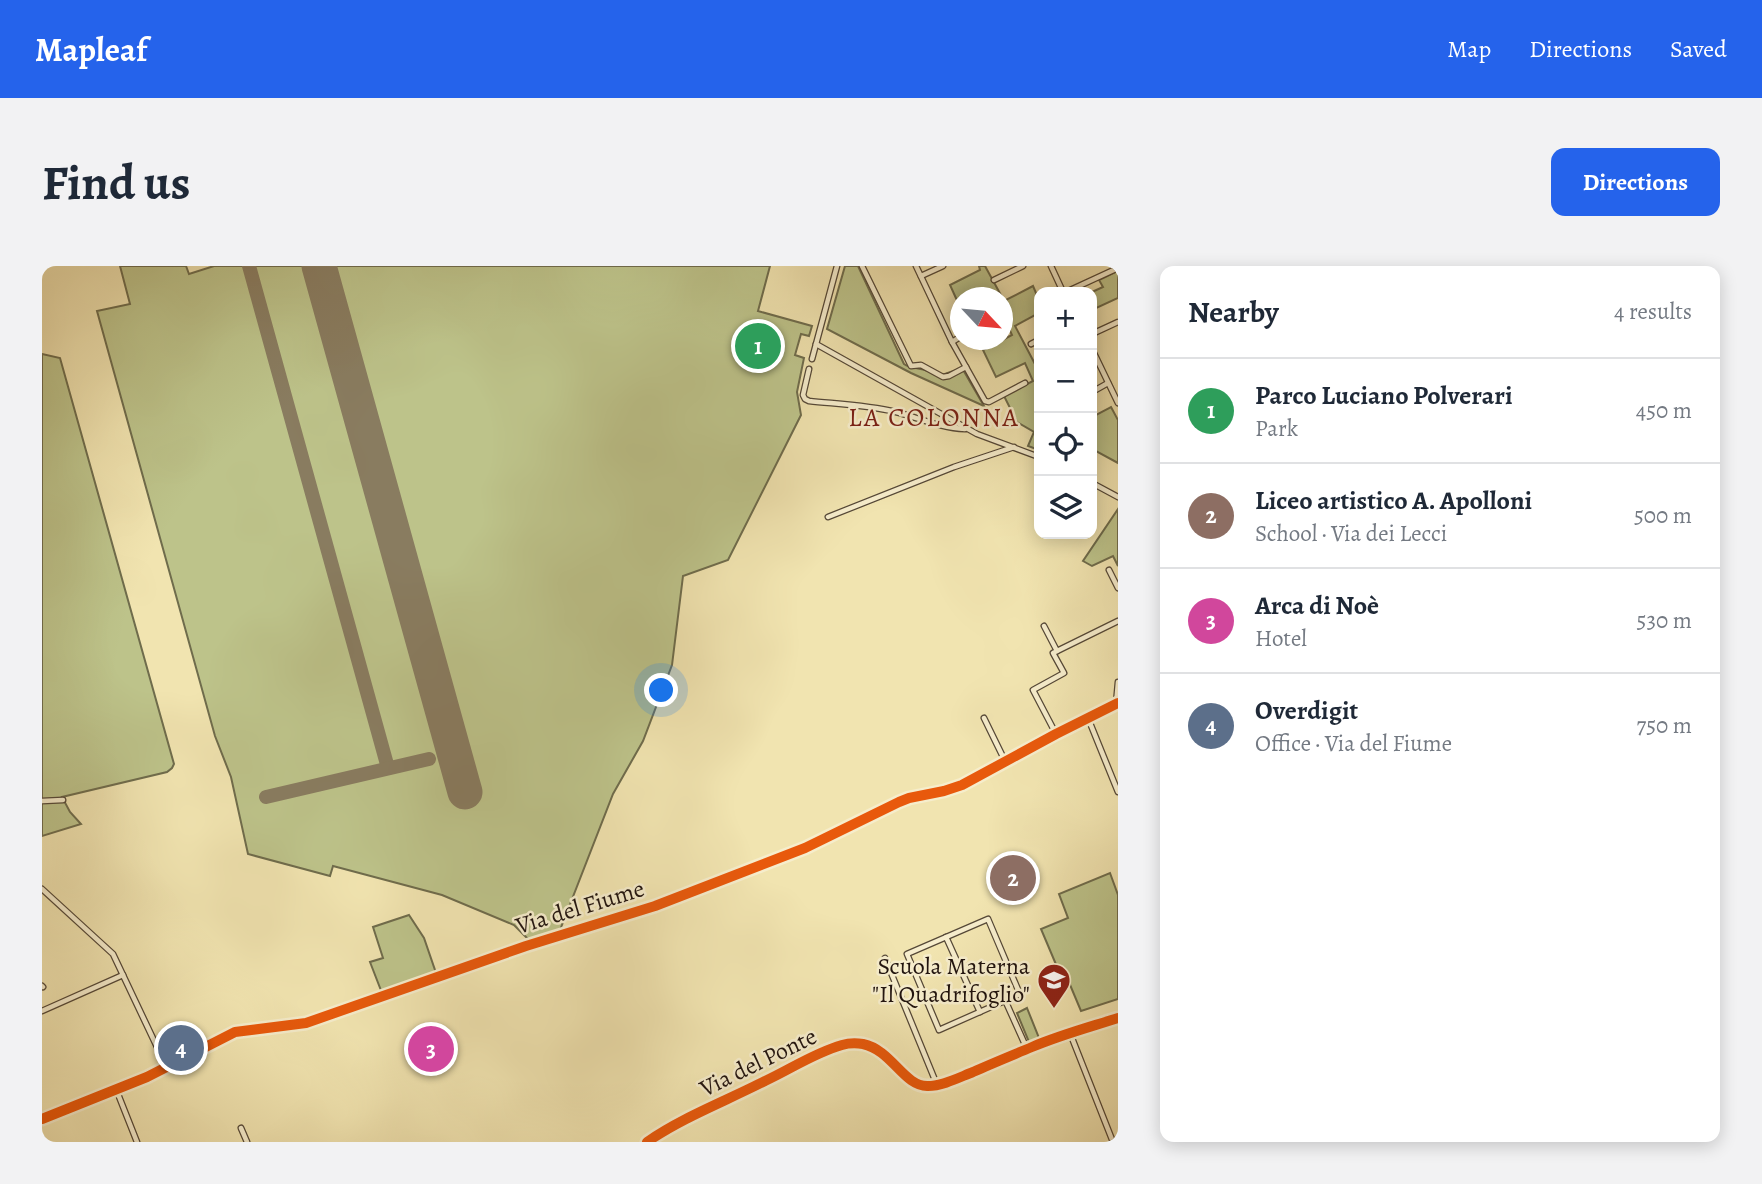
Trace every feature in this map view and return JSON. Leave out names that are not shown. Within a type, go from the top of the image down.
[{"type":"street","points":[[812,359],[837,266]]},
{"type":"street","points":[[862,266],[911,366],[921,365],[943,377],[966,367]]},
{"type":"street","points":[[916,266],[950,338]]},
{"type":"street","points":[[921,276],[943,266]]},
{"type":"street","points":[[994,280],[1023,266]]},
{"type":"street","points":[[1051,266],[1062,287]]},
{"type":"street","points":[[1076,287],[1118,268]]},
{"type":"street","points":[[1097,332],[1118,322]]},
{"type":"street","points":[[816,345],[972,431]]},
{"type":"street","points":[[956,350],[985,401],[989,402],[1025,383]]},
{"type":"street","points":[[1092,350],[1118,403]]},
{"type":"street","points":[[809,369],[803,395],[805,400],[895,412],[953,429],[963,428],[1034,455]]},
{"type":"street","points":[[1097,389],[1108,383]]},
{"type":"street","points":[[828,517],[954,467],[1015,447]]},
{"type":"street","points":[[1097,486],[1118,497]]},
{"type":"street","points":[[1109,570],[1118,588]]},
{"type":"street","points":[[1056,734],[1033,690],[1064,673],[1053,653],[1118,621]]},
{"type":"street","points":[[1044,626],[1056,651]]},
{"type":"street","points":[[1117,704],[1118,682]]},
{"type":"street","name":"Via del Fiume","points":[[42,1119],[167,1068],[235,1032],[306,1023],[478,961],[655,906],[805,848],[909,798],[962,785],[1117,704]]},
{"type":"street","points":[[984,718],[1005,761]]},
{"type":"street","points":[[1088,718],[1118,792]]},
{"type":"street","points":[[42,801],[63,800]]},
{"type":"street","points":[[42,888],[113,954],[167,1068]]},
{"type":"street","points":[[988,919],[1019,992],[1018,995],[939,1031],[907,954],[946,937],[988,919]]},
{"type":"street","points":[[946,937],[980,1012]]},
{"type":"street","points":[[885,958],[937,1085],[1027,1049],[1118,1018]]},
{"type":"street","points":[[42,1011],[123,975]]},
{"type":"street","points":[[1005,1000],[1027,1049]]},
{"type":"street","points":[[1070,1034],[1113,1142]]},
{"type":"street","name":"Via del Ponte","points":[[647,1142],[813,1056],[844,1045],[871,1046],[884,1054],[908,1079],[918,1085],[937,1085]]},
{"type":"street","points":[[116,1090],[137,1142]]},
{"type":"street","points":[[241,1128],[247,1142]]},
{"type":"green space","points":[[120,266],[186,266],[189,274],[214,266],[770,266],[758,311],[812,326],[809,336],[801,334],[795,355],[804,358],[797,392],[801,415],[728,560],[683,576],[672,665],[643,741],[613,794],[560,930],[531,942],[514,925],[442,895],[333,866],[330,876],[248,854],[231,777],[215,736],[97,311],[130,304]]},
{"type":"green space","points":[[845,266],[858,266],[904,364],[942,375],[962,368],[984,406],[911,373],[827,329]]},
{"type":"green space","points":[[979,266],[985,266],[997,287],[951,287],[950,285],[980,270]]},
{"type":"green space","points":[[1118,271],[1118,298],[1097,308],[1097,290],[1103,287],[1099,280]]},
{"type":"green space","points":[[1033,286],[1034,316],[1015,326],[1034,362],[1034,432],[1017,422],[1004,396],[1033,381],[1025,363],[996,377],[983,350],[1013,350],[1013,296]]},
{"type":"green space","points":[[42,354],[60,358],[174,764],[167,772],[62,797],[81,824],[42,836]]},
{"type":"green space","points":[[1111,407],[1118,420],[1118,463],[1097,452],[1097,414]]},
{"type":"green space","points":[[1034,432],[1034,448],[1028,446]]},
{"type":"green space","points":[[1118,509],[1118,566],[1113,556],[1092,566],[1083,561]]},
{"type":"green space","points":[[1110,873],[1118,895],[1118,999],[1081,1011],[1068,980],[1063,981],[1041,929],[1068,918],[1059,894]]},
{"type":"green space","points":[[409,915],[424,938],[436,973],[382,993],[370,962],[383,958],[373,927]]},
{"type":"green space","points":[[1027,1008],[1039,1038],[1029,1042],[1017,1013]]},
{"type":"taxiway","points":[[249,266],[388,768]]},
{"type":"taxiway","points":[[266,797],[429,759]]},
{"type":"runway","points":[[319,266],[465,792]]},
{"type":"cycle path","points":[[42,1119],[147,1077],[235,1032],[306,1023],[526,946],[655,906],[805,848],[909,798],[962,785],[1118,703]]},
{"type":"cycle path","points":[[647,1142],[690,1117],[842,1045],[858,1043],[873,1048],[912,1081],[920,1085],[934,1086],[1053,1039],[1118,1018]]},
{"type":"place","name":"Parco Luciano Polverari","points":[[758,346]]},
{"type":"place","name":"Liceo artistico A. Apolloni","points":[[1013,878]]},
{"type":"place","name":"Scuola Materna \"Il Quadrifoglio\"","points":[[1054,1010]]},
{"type":"place","name":"Overdigit","points":[[181,1048]]},
{"type":"place","name":"Arca di Noè","points":[[431,1049]]},
{"type":"district","name":"LA COLONNA","points":[[934,417]]}]
